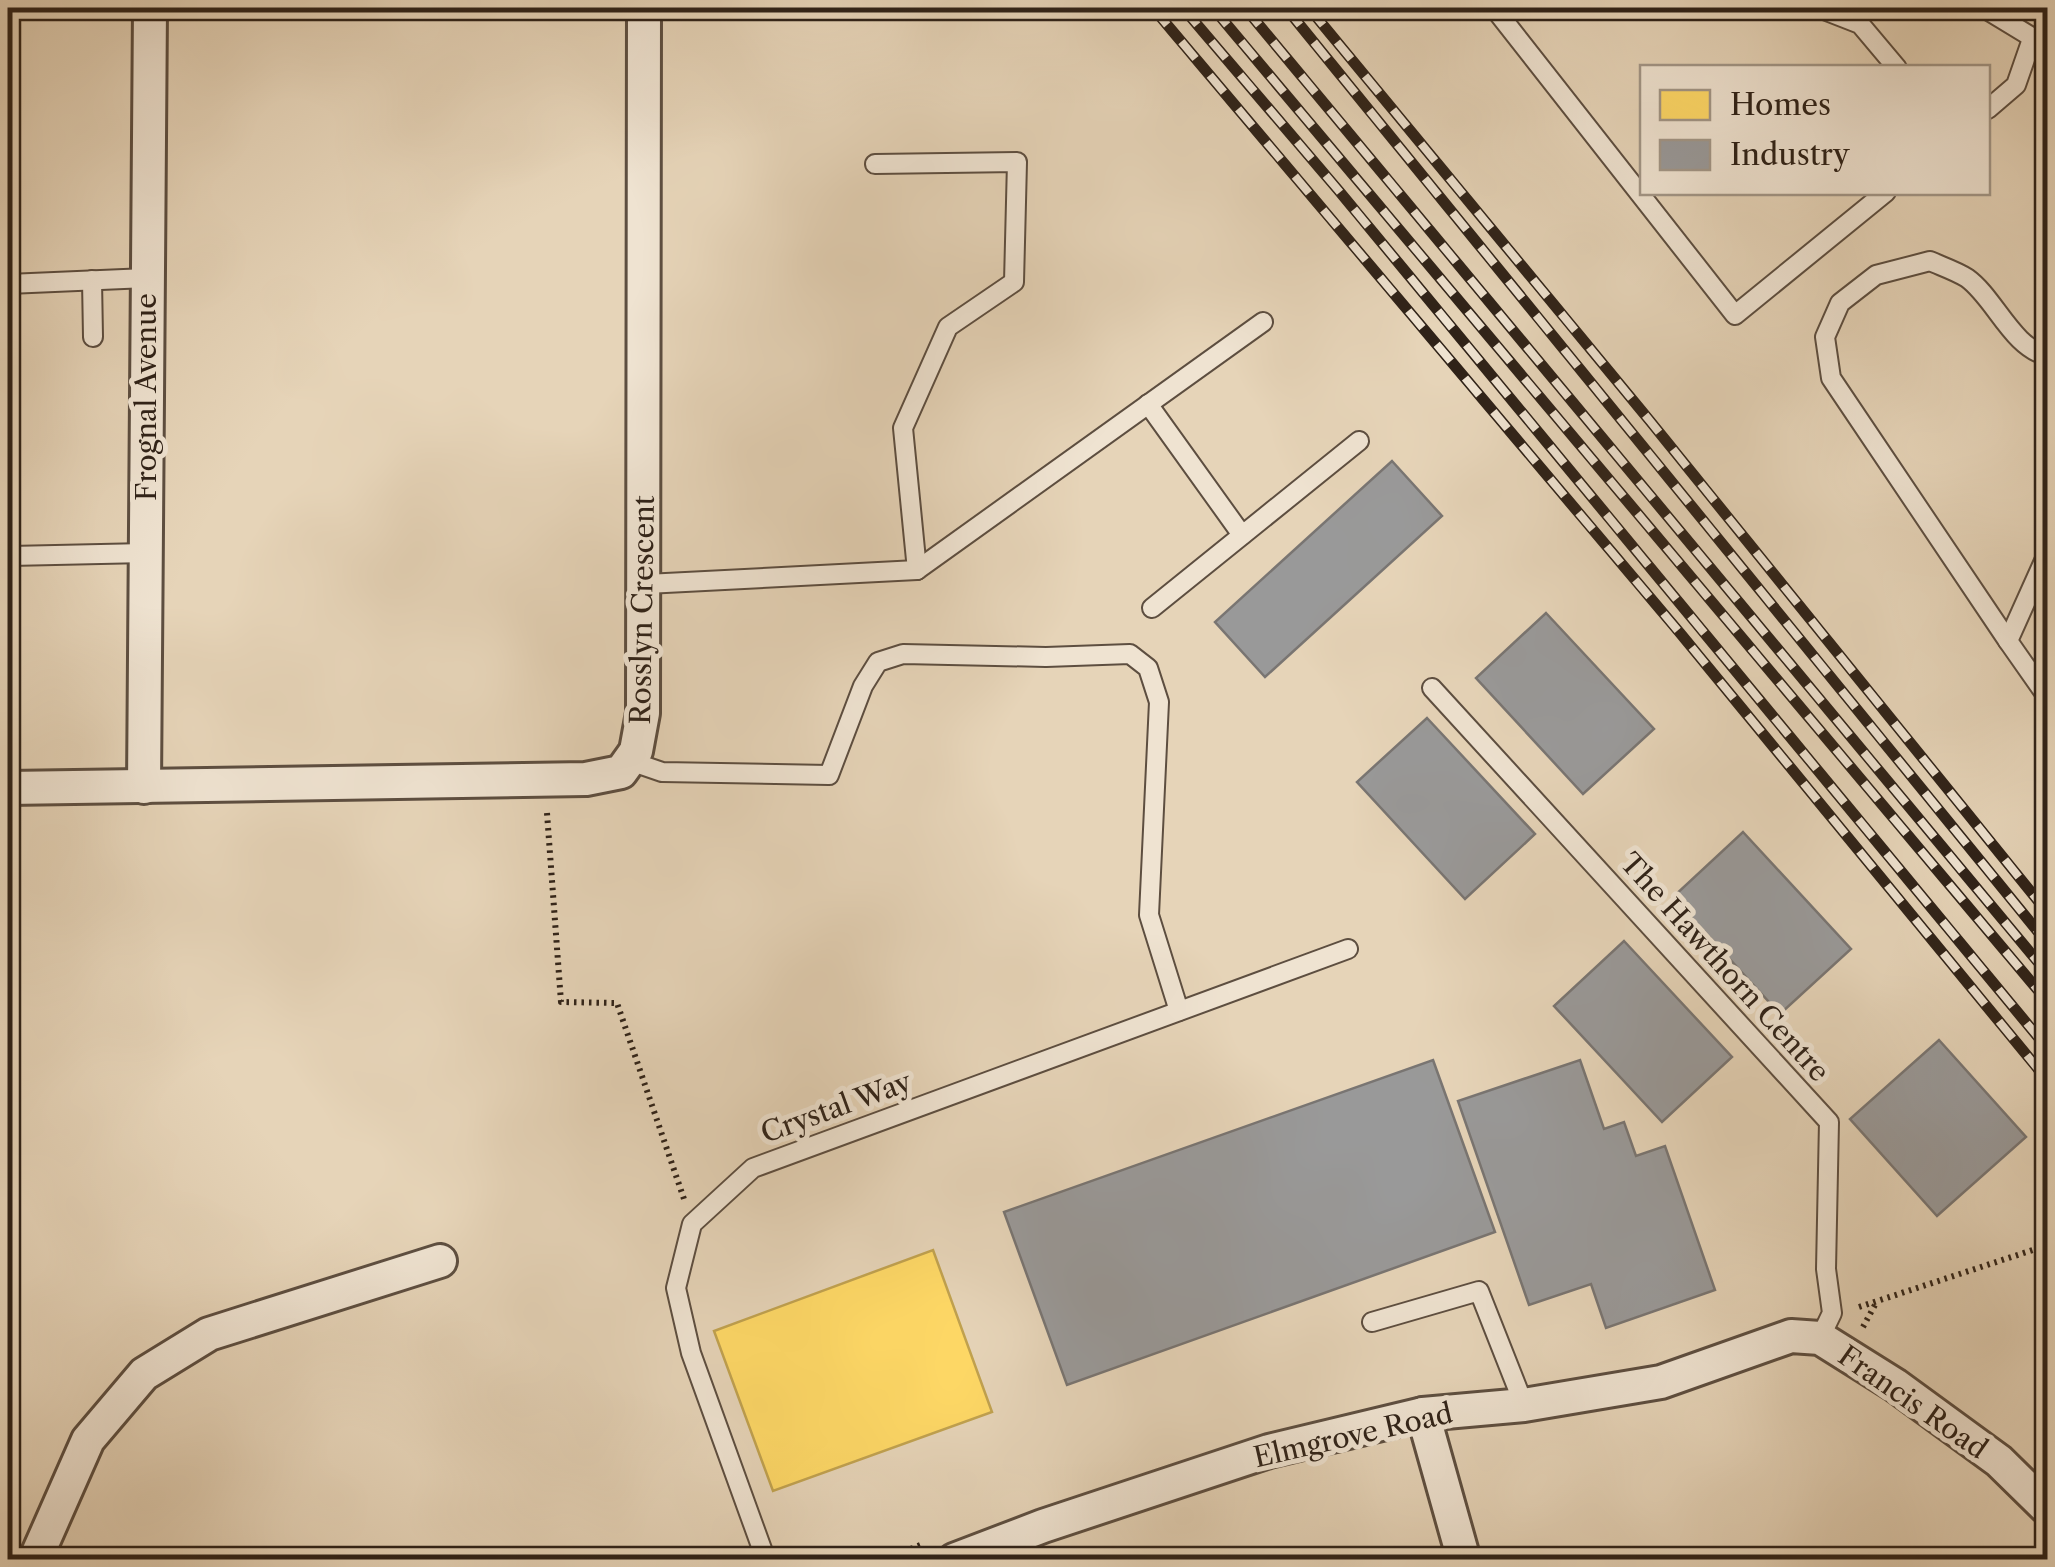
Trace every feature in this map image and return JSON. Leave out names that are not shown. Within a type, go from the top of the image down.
[{"type":"street","name":"Frognal Avenue","points":[[144,787],[150,8]]},
{"type":"street","name":"Rosslyn Crescent","points":[[8,788],[586,779],[622,772],[636,751],[643,712],[644,8]]},
{"type":"street","points":[[35,1560],[88,1440],[144,1374],[209,1334],[440,1261]]},
{"type":"street","name":"Elmgrove Road","points":[[954,1560],[1043,1526],[1270,1451],[1423,1414],[1524,1405],[1661,1382],[1826,1326]]},
{"type":"street","name":"Francis Road","points":[[1826,1326],[1999,1462],[2048,1509]]},
{"type":"street","points":[[1423,1414],[1464,1560]]},
{"type":"lane","points":[[1494,8],[1640,193]]},
{"type":"lane","points":[[1819,8],[1860,24],[1894,65]]},
{"type":"lane","points":[[1984,8],[2040,43],[2016,85],[1990,107]]},
{"type":"lane","points":[[875,164],[1017,162],[1014,282],[948,327],[903,428],[917,570]]},
{"type":"lane","points":[[1641,195],[1735,314],[1882,195]]},
{"type":"lane","points":[[2048,356],[2040,355],[2019,336],[1967,278],[1930,261],[1876,275],[1840,304],[1825,337],[1830,378],[2048,698]]},
{"type":"lane","points":[[8,284],[147,278]]},
{"type":"lane","points":[[92,280],[93,337]]},
{"type":"lane","points":[[646,584],[917,570],[1262,322]]},
{"type":"lane","points":[[1148,404],[1242,535]]},
{"type":"lane","points":[[1152,608],[1358,441]]},
{"type":"lane","points":[[2008,641],[2048,552]]},
{"type":"lane","points":[[10,556],[146,553]]},
{"type":"lane","points":[[630,760],[662,772],[829,775],[864,686],[878,662],[902,654],[1130,654],[1148,668],[1158,702],[1149,916],[1179,1011]]},
{"type":"lane","name":"The Hawthorn Centre","points":[[1432,688],[1829,1122],[1826,1326]]},
{"type":"lane","name":"Crystal Way","points":[[692,1224],[753,1168],[1348,949]]},
{"type":"lane","points":[[692,1224],[676,1288],[691,1354],[766,1560]]},
{"type":"lane","points":[[1372,1322],[1479,1291],[1524,1405]]},
{"type":"path","points":[[544,780],[560,1002],[616,1003],[692,1224]]},
{"type":"path","points":[[1826,1326],[1876,1303],[2048,1245]]},
{"type":"path","points":[[1862,1329],[1876,1303]]},
{"type":"building: Homes","points":[[933,1250],[992,1412],[773,1491],[714,1331]]},
{"type":"building: Industry","points":[[1392,461],[1442,516],[1265,677],[1215,622]]},
{"type":"building: Industry","points":[[1546,613],[1654,729],[1583,794],[1476,678]]},
{"type":"building: Industry","points":[[1427,718],[1535,834],[1465,899],[1357,782]]},
{"type":"building: Industry","points":[[1743,832],[1851,949],[1780,1014],[1673,897]]},
{"type":"building: Industry","points":[[1624,941],[1732,1057],[1662,1122],[1554,1006]]},
{"type":"building: Industry","points":[[1939,1040],[2026,1137],[1937,1216],[1850,1119]]},
{"type":"building: Industry","points":[[1433,1060],[1495,1232],[1067,1385],[1004,1212]]},
{"type":"building: Industry","points":[[1580,1060],[1604,1129],[1624,1122],[1636,1156],[1665,1146],[1715,1290],[1606,1328],[1591,1284],[1529,1305],[1458,1101]]},
{"type":"railway","points":[[1153,8],[1680,633],[2048,1081]]},
{"type":"railway","points":[[1183,8],[1339,191],[2048,1049]]},
{"type":"railway","points":[[1213,8],[2048,1002]]},
{"type":"railway","points":[[1245,8],[2048,974]]},
{"type":"railway","points":[[1286,8],[2048,944]]},
{"type":"railway","points":[[1309,8],[2048,913]]}]
